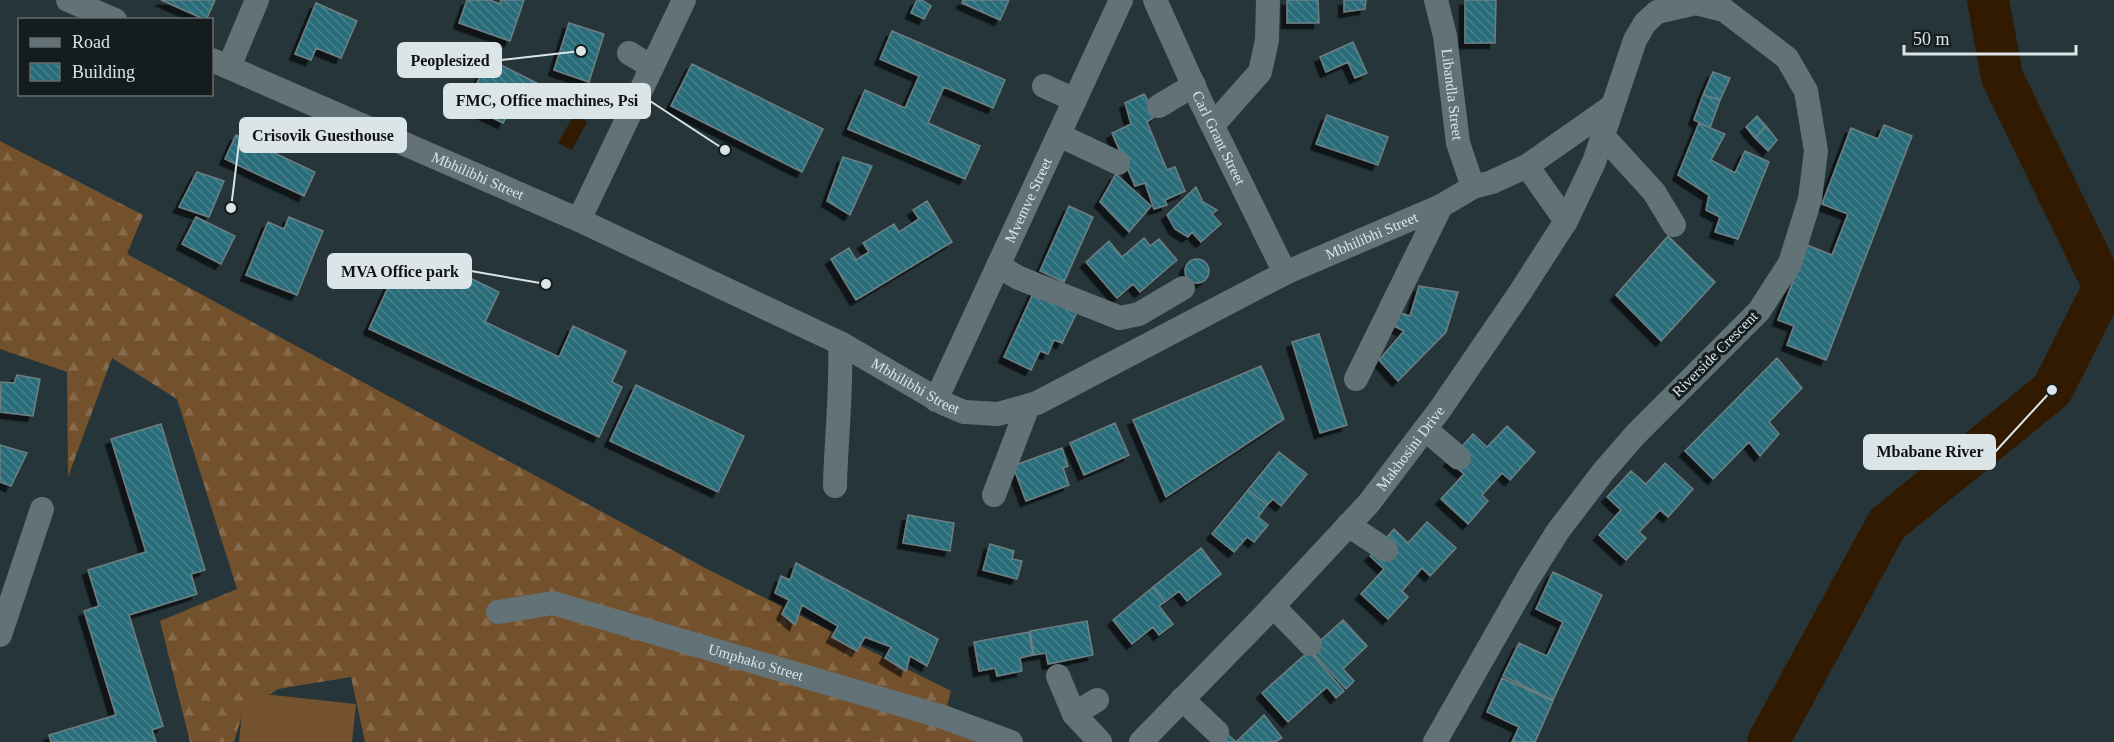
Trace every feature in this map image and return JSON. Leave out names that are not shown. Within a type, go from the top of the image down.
[{"type":"street","points":[[68,0],[110,18]]},
{"type":"street","points":[[220,64],[257,0]]},
{"type":"street","points":[[579,220],[684,0]]},
{"type":"street","name":"Mvemve Street","points":[[936,400],[1121,0]]},
{"type":"street","name":"Carl Grant Street","points":[[1155,0],[1285,273]]},
{"type":"street","points":[[1213,125],[1260,72],[1268,40],[1268,0]]},
{"type":"street","name":"Libandla Street","points":[[1436,0],[1445,36],[1458,143],[1473,187]]},
{"type":"street","name":"Riverside Crescent","points":[[1435,742],[1529,577],[1558,531],[1603,472],[1635,435],[1759,311],[1790,263],[1810,199],[1816,151],[1806,91],[1787,58],[1724,10],[1696,3],[1657,12],[1645,23],[1635,40],[1611,107]]},
{"type":"street","points":[[629,53],[652,67]]},
{"type":"street","name":"Mbhilibhi Street","points":[[220,64],[579,220],[840,343],[936,400],[964,411],[998,414],[1037,403],[1285,273],[1441,206],[1473,187],[1492,182],[1527,166],[1611,107]]},
{"type":"street","points":[[1159,106],[1194,85]]},
{"type":"street","points":[[1044,86],[1075,100]]},
{"type":"street","name":"Makhosini Drive","points":[[1141,742],[1369,503],[1425,429],[1519,294],[1566,221],[1594,162],[1611,107]]},
{"type":"street","points":[[1059,135],[1118,163]]},
{"type":"street","points":[[1602,135],[1654,192],[1674,225]]},
{"type":"street","points":[[1527,166],[1566,221]]},
{"type":"street","points":[[1356,379],[1441,206]]},
{"type":"street","points":[[998,266],[1019,278],[1120,318],[1139,314],[1183,288]]},
{"type":"street","points":[[835,486],[837,426],[842,381],[840,343]]},
{"type":"street","points":[[994,495],[1028,406]]},
{"type":"street","points":[[1425,429],[1459,458]]},
{"type":"street","points":[[0,635],[42,508]]},
{"type":"street","points":[[1348,525],[1386,550]]},
{"type":"street","name":"Umphako Street","points":[[498,612],[553,603],[943,717],[1011,742]]},
{"type":"street","points":[[1273,606],[1310,644]]},
{"type":"street","points":[[1058,676],[1074,714],[1100,742]]},
{"type":"street","points":[[1182,699],[1217,732]]},
{"type":"street","points":[[1074,714],[1097,700]]},
{"type":"green space","points":[[0,141],[143,215],[127,254],[709,570],[951,691],[944,717],[1011,742],[365,742],[351,677],[278,689],[243,712],[234,742],[190,742],[160,621],[237,589],[177,399],[112,358],[68,477],[67,372],[0,349]]},
{"type":"shaded area","points":[[574,115],[587,122],[572,150],[558,143]]},
{"type":"shaded area","points":[[244,692],[356,704],[352,742],[239,742]]},
{"type":"building","points":[[161,0],[215,0],[207,18],[202,18]]},
{"type":"building","points":[[467,0],[490,0],[500,4],[501,0],[524,0],[510,41],[459,23]]},
{"type":"building","points":[[917,0],[922,0],[931,6],[924,19],[911,13]]},
{"type":"building","points":[[963,0],[1009,0],[1000,20],[962,3]]},
{"type":"building","points":[[1287,0],[1318,0],[1319,23],[1287,23]]},
{"type":"building","points":[[1344,0],[1366,0],[1365,9],[1344,12]]},
{"type":"building","points":[[1465,0],[1496,0],[1495,43],[1465,43]]},
{"type":"building","points":[[316,3],[357,21],[341,58],[316,48],[311,60],[295,54]]},
{"type":"building","points":[[569,23],[604,34],[589,82],[554,70]]},
{"type":"building","points":[[892,31],[1005,80],[993,108],[944,87],[928,123],[980,146],[965,179],[848,129],[865,90],[905,108],[919,76],[880,59]]},
{"type":"building","points":[[1353,42],[1367,73],[1355,78],[1348,62],[1326,72],[1320,57]]},
{"type":"building","points":[[489,59],[537,83],[526,105],[515,100],[503,123],[466,105]]},
{"type":"building","points":[[692,64],[823,129],[802,172],[671,106]]},
{"type":"building","points":[[1713,72],[1730,78],[1720,100],[1703,95]]},
{"type":"building","points":[[1144,94],[1157,115],[1147,122],[1167,170],[1175,167],[1185,191],[1165,200],[1167,205],[1154,209],[1145,183],[1135,186],[1112,133],[1131,124],[1125,103]]},
{"type":"building","points":[[1703,95],[1720,100],[1710,128],[1694,120]]},
{"type":"building","points":[[1327,115],[1388,137],[1378,165],[1316,144]]},
{"type":"building","points":[[1757,116],[1766,126],[1755,138],[1746,127]]},
{"type":"building","points":[[1699,123],[1725,134],[1711,160],[1735,173],[1745,151],[1769,162],[1738,239],[1715,232],[1720,217],[1706,210],[1709,195],[1678,175]]},
{"type":"building","points":[[1884,125],[1912,136],[1826,360],[1787,345],[1794,326],[1778,320],[1807,245],[1832,255],[1848,214],[1822,204],[1851,128],[1878,139]]},
{"type":"building","points":[[1766,126],[1777,140],[1768,151],[1755,138]]},
{"type":"building","points":[[236,135],[315,172],[304,196],[225,159]]},
{"type":"building","points":[[843,157],[872,166],[850,215],[827,201]]},
{"type":"building","points":[[197,172],[224,181],[209,217],[179,207]]},
{"type":"building","points":[[1116,174],[1151,206],[1129,232],[1100,202]]},
{"type":"building","points":[[1196,187],[1203,202],[1217,210],[1212,214],[1221,224],[1201,242],[1192,232],[1188,237],[1175,229],[1167,215]]},
{"type":"building","points":[[927,201],[952,242],[856,300],[831,259],[849,248],[856,260],[869,252],[863,243],[894,224],[899,232],[919,219],[913,210]]},
{"type":"building","points":[[1069,206],[1093,217],[1064,282],[1040,271]]},
{"type":"building","points":[[196,217],[235,236],[221,264],[182,244]]},
{"type":"building","points":[[289,217],[323,231],[297,295],[246,275],[268,222],[284,229]]},
{"type":"building","points":[[1668,236],[1715,282],[1661,341],[1616,295]]},
{"type":"building","points":[[1144,238],[1150,246],[1159,239],[1177,260],[1140,292],[1133,284],[1117,298],[1086,262],[1109,241],[1122,257]]},
{"type":"building","points":[[1197,259],[1205,263],[1209,271],[1205,279],[1197,283],[1189,279],[1185,271],[1189,263]]},
{"type":"building","points":[[441,264],[499,292],[485,322],[559,357],[573,326],[626,351],[612,382],[622,387],[599,437],[369,329],[392,279],[409,287],[419,266],[436,274]]},
{"type":"building","points":[[1419,286],[1458,292],[1446,332],[1398,381],[1379,360],[1404,331],[1392,325],[1398,312],[1410,316]]},
{"type":"building","points":[[1036,287],[1079,308],[1062,343],[1054,340],[1048,354],[1040,351],[1031,370],[1004,357]]},
{"type":"building","points":[[1319,334],[1347,425],[1320,433],[1292,342]]},
{"type":"building","points":[[1777,358],[1802,388],[1769,422],[1779,434],[1760,456],[1749,442],[1713,479],[1685,451]]},
{"type":"building","points":[[1261,366],[1284,419],[1166,497],[1133,420]]},
{"type":"building","points":[[17,375],[40,379],[33,416],[0,412],[1,382],[14,383]]},
{"type":"building","points":[[636,385],[744,436],[718,492],[610,441]]},
{"type":"building","points":[[1115,423],[1129,455],[1084,475],[1070,443]]},
{"type":"building","points":[[161,424],[205,570],[191,574],[197,594],[129,615],[163,726],[152,730],[156,742],[51,742],[49,735],[116,715],[84,611],[99,606],[88,570],[146,552],[111,439]]},
{"type":"building","points":[[1507,426],[1535,452],[1510,480],[1502,473],[1482,495],[1488,501],[1468,524],[1441,499],[1464,474],[1449,461],[1473,434],[1487,447]]},
{"type":"building","points":[[0,445],[27,453],[11,486],[0,482]]},
{"type":"building","points":[[1062,448],[1068,466],[1063,468],[1069,485],[1026,501],[1013,466]]},
{"type":"building","points":[[1279,452],[1307,474],[1281,506],[1273,499],[1267,505],[1248,490]]},
{"type":"building","points":[[1665,463],[1693,489],[1668,517],[1660,510],[1639,532],[1646,538],[1626,560],[1599,535],[1621,510],[1607,497],[1631,471],[1646,484]]},
{"type":"building","points":[[1248,490],[1267,505],[1258,517],[1268,525],[1254,542],[1247,537],[1234,552],[1212,534]]},
{"type":"building","points":[[908,515],[954,523],[950,551],[903,543]]},
{"type":"building","points":[[1427,522],[1456,548],[1430,576],[1422,568],[1402,591],[1408,597],[1388,619],[1361,594],[1384,569],[1370,556],[1394,529],[1408,543]]},
{"type":"building","points":[[990,544],[1014,551],[1012,559],[1022,561],[1017,579],[983,570]]},
{"type":"building","points":[[1201,548],[1221,574],[1187,601],[1179,591],[1165,602],[1153,587]]},
{"type":"building","points":[[796,563],[938,639],[927,666],[910,656],[906,671],[885,658],[891,647],[865,637],[857,651],[832,637],[838,626],[802,605],[795,625],[782,614],[789,600],[775,593],[781,576],[790,580]]},
{"type":"building","points":[[1553,572],[1602,595],[1553,700],[1503,676],[1519,643],[1547,656],[1563,622],[1536,609]]},
{"type":"building","points":[[1153,587],[1165,602],[1159,606],[1173,624],[1159,635],[1153,627],[1132,644],[1113,620]]},
{"type":"building","points":[[1343,620],[1367,646],[1343,669],[1354,681],[1346,689],[1310,650]]},
{"type":"building","points":[[1087,621],[1093,655],[1048,664],[1046,653],[1034,655],[1030,631]]},
{"type":"building","points":[[1029,632],[1033,655],[1020,658],[1022,671],[997,676],[995,668],[979,671],[974,642]]},
{"type":"building","points":[[1309,651],[1344,691],[1336,698],[1327,687],[1288,722],[1262,693]]},
{"type":"building","points":[[1502,678],[1553,701],[1535,742],[1512,742],[1519,727],[1487,712]]},
{"type":"building","points":[[1264,715],[1282,738],[1275,742],[1236,742]]},
{"type":"building","points":[[1225,732],[1236,742],[1216,742]]},
{"type":"waterway","points":[[1768,742],[1887,524],[2052,390],[2104,287],[2002,77],[1988,0]]},
{"type":"place","name":"Peoplesized","points":[[581,51]]},
{"type":"place","name":"FMC, Office machines, Psi","points":[[725,150]]},
{"type":"place","name":"Crisovik Guesthouse","points":[[231,208]]},
{"type":"place","name":"MVA Office park","points":[[546,284]]},
{"type":"place","name":"Mbabane River","points":[[2052,390]]}]
